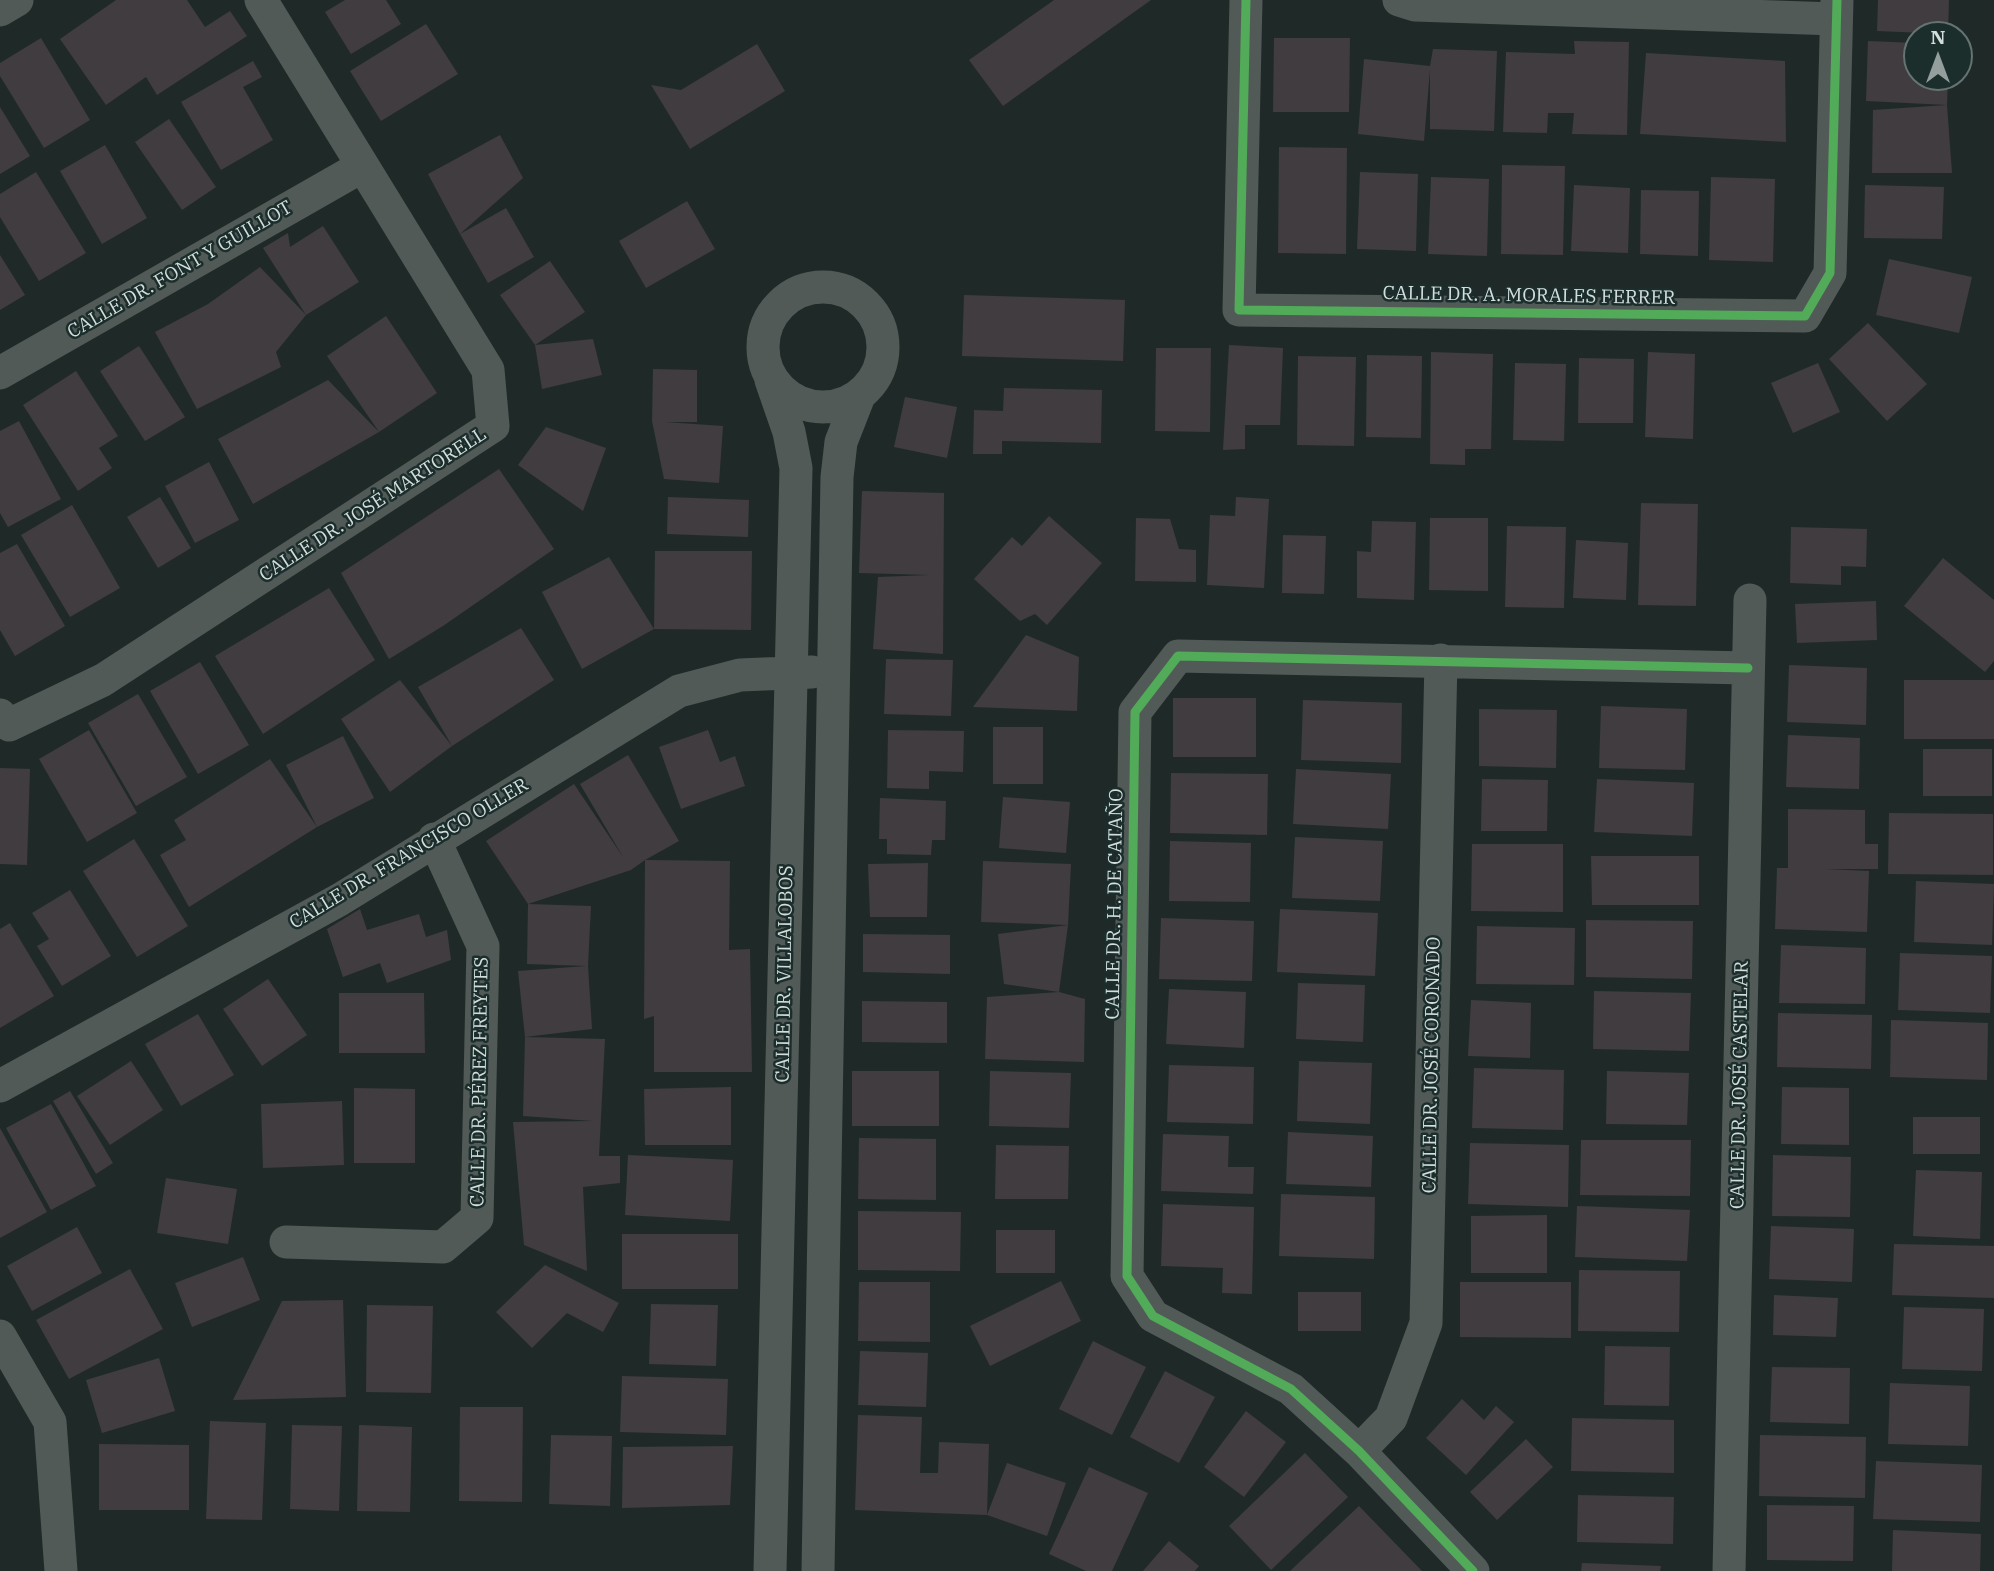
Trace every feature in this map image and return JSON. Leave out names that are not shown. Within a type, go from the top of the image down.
[{"type":"street","points":[[0,10],[17,0]]},
{"type":"street","points":[[261,0],[361,167]]},
{"type":"street","name":"CALLE DR. A. MORALES FERRER","points":[[1246,0],[1239,310],[1805,316],[1830,273],[1836,9]]},
{"type":"street","points":[[1399,0],[1415,5],[1836,9]]},
{"type":"street","name":"CALLE DR. FONT Y GUILLOT","points":[[0,373],[361,167]]},
{"type":"street","name":"CALLE DR. JOSÉ MARTORELL","points":[[0,715],[9,724],[103,680],[493,426],[488,370],[361,167]]},
{"type":"street","points":[[814,287],[834,288],[853,295],[869,308],[882,334],[882,363],[873,382],[859,396],[842,405],[822,408],[802,405],[785,395],[771,380],[764,362],[762,341],[767,322],[778,305],[795,293],[814,287]]},
{"type":"street","name":"CALLE DR. VILLALOBOS","points":[[770,1571],[796,468],[789,432],[771,380]]},
{"type":"street","points":[[818,1571],[831,672],[837,477],[841,442],[859,396]]},
{"type":"street","name":"CALLE DR. JOSÉ CASTELAR","points":[[1729,1571],[1750,600]]},
{"type":"street","name":"CALLE DR. H. DE CATAÑO","points":[[1473,1571],[1359,1451],[1291,1389],[1153,1316],[1127,1276],[1135,712],[1178,656],[1748,668]]},
{"type":"street","name":"CALLE DR. JOSÉ CORONADO","points":[[1359,1451],[1391,1418],[1426,1323],[1441,660]]},
{"type":"street","name":"CALLE DR. FRANCISCO OLLER","points":[[0,1086],[339,900],[434,839],[679,691],[740,675],[792,671],[831,672]]},
{"type":"street","name":"CALLE DR. PÉREZ FREYTES","points":[[286,1242],[443,1247],[477,1218],[483,946],[434,839]]},
{"type":"street","points":[[0,1336],[50,1422],[61,1571]]},
{"type":"building","points":[[116,0],[187,0],[205,27],[230,11],[247,36],[157,95],[146,77],[106,105],[60,39]]},
{"type":"building","points":[[345,0],[386,0],[401,24],[351,54],[325,12]]},
{"type":"building","points":[[1054,0],[1151,0],[1003,106],[969,60]]},
{"type":"building","points":[[1878,0],[1949,0],[1948,21],[1903,21],[1903,32],[1877,31]]},
{"type":"building","points":[[426,24],[458,74],[381,121],[350,71]]},
{"type":"building","points":[[41,38],[90,120],[44,148],[0,76],[0,63]]},
{"type":"building","points":[[1274,38],[1350,38],[1349,112],[1273,112]]},
{"type":"building","points":[[1574,41],[1629,42],[1627,135],[1572,134],[1574,113],[1548,113],[1547,133],[1503,132],[1506,52],[1575,54]]},
{"type":"building","points":[[1868,41],[1903,42],[1903,91],[1948,91],[1947,105],[1866,101]]},
{"type":"building","points":[[757,44],[785,91],[690,149],[651,85],[681,90]]},
{"type":"building","points":[[1433,49],[1497,51],[1494,131],[1430,129],[1430,70],[1424,141],[1358,134],[1364,59],[1430,66]]},
{"type":"building","points":[[1646,53],[1785,61],[1786,142],[1640,134]]},
{"type":"building","points":[[253,61],[262,77],[243,87],[273,140],[221,170],[181,102]]},
{"type":"building","points":[[1947,105],[1952,173],[1872,173],[1873,110]]},
{"type":"building","points":[[0,107],[30,156],[0,174]]},
{"type":"building","points":[[169,119],[216,187],[182,210],[135,142]]},
{"type":"building","points":[[500,135],[523,178],[460,234],[428,174]]},
{"type":"building","points":[[105,145],[147,218],[102,244],[60,171]]},
{"type":"building","points":[[1279,147],[1347,148],[1346,254],[1278,253]]},
{"type":"building","points":[[1502,165],[1565,166],[1563,255],[1501,254]]},
{"type":"building","points":[[36,172],[86,253],[39,281],[0,217],[0,194]]},
{"type":"building","points":[[1360,172],[1418,174],[1416,251],[1357,249]]},
{"type":"building","points":[[1431,177],[1489,179],[1487,256],[1428,254]]},
{"type":"building","points":[[1711,177],[1775,179],[1773,262],[1709,260]]},
{"type":"building","points":[[1574,185],[1630,188],[1628,253],[1571,251]]},
{"type":"building","points":[[1865,185],[1944,187],[1942,239],[1864,238]]},
{"type":"building","points":[[1641,190],[1699,191],[1698,256],[1640,254]]},
{"type":"building","points":[[687,201],[715,249],[646,288],[619,241]]},
{"type":"building","points":[[506,208],[534,257],[488,283],[460,234]]},
{"type":"building","points":[[323,226],[359,282],[306,315],[263,248],[288,233],[290,247]]},
{"type":"building","points":[[0,255],[25,295],[0,310]]},
{"type":"building","points":[[1889,259],[1972,277],[1959,333],[1876,315]]},
{"type":"building","points":[[550,261],[585,312],[535,345],[500,295]]},
{"type":"building","points":[[260,267],[306,315],[276,352],[281,367],[197,409],[155,332],[208,304]]},
{"type":"building","points":[[964,295],[1125,300],[1123,361],[962,356]]},
{"type":"building","points":[[386,316],[437,393],[379,432],[327,356]]},
{"type":"building","points":[[1868,323],[1927,384],[1887,421],[1829,359]]},
{"type":"building","points":[[593,339],[602,375],[542,389],[535,345]]},
{"type":"building","points":[[1229,345],[1283,348],[1280,425],[1245,425],[1245,449],[1223,450]]},
{"type":"building","points":[[139,346],[185,417],[145,441],[100,371]]},
{"type":"building","points":[[1156,348],[1211,348],[1210,432],[1155,431]]},
{"type":"building","points":[[1431,352],[1493,354],[1491,449],[1465,449],[1465,465],[1430,464]]},
{"type":"building","points":[[1648,352],[1695,354],[1693,439],[1645,437]]},
{"type":"building","points":[[1367,355],[1422,356],[1421,438],[1366,437]]},
{"type":"building","points":[[1298,356],[1356,357],[1354,446],[1297,445]]},
{"type":"building","points":[[1579,358],[1634,359],[1633,423],[1578,423]]},
{"type":"building","points":[[1515,363],[1566,364],[1564,441],[1513,440]]},
{"type":"building","points":[[1818,363],[1840,412],[1793,433],[1771,383]]},
{"type":"building","points":[[653,369],[697,370],[697,422],[665,422],[723,426],[719,483],[664,479],[652,421]]},
{"type":"building","points":[[76,371],[118,436],[99,448],[112,468],[78,491],[23,405]]},
{"type":"building","points":[[328,380],[379,432],[253,504],[218,439]]},
{"type":"building","points":[[1004,388],[1102,390],[1101,443],[1002,441],[1002,454],[973,454],[974,410],[1003,411]]},
{"type":"building","points":[[905,397],[957,407],[947,458],[894,447]]},
{"type":"building","points":[[19,421],[61,499],[8,527],[0,513],[0,431]]},
{"type":"building","points":[[546,427],[606,448],[583,511],[518,465]]},
{"type":"building","points":[[209,462],[239,520],[195,543],[165,486]]},
{"type":"building","points":[[499,469],[554,549],[443,626],[389,659],[341,573]]},
{"type":"building","points":[[862,491],[944,493],[943,654],[873,649],[878,577],[929,575],[859,573]]},
{"type":"building","points":[[160,497],[191,548],[158,568],[127,517]]},
{"type":"building","points":[[668,497],[749,500],[748,537],[667,534]]},
{"type":"building","points":[[1236,497],[1269,499],[1264,588],[1207,585],[1210,515],[1235,516]]},
{"type":"building","points":[[1641,503],[1698,504],[1696,606],[1638,605]]},
{"type":"building","points":[[72,505],[120,588],[70,617],[21,535]]},
{"type":"building","points":[[1049,516],[1102,563],[1047,625],[1035,614],[1020,621],[974,579],[1012,537],[1022,546]]},
{"type":"building","points":[[1136,518],[1170,519],[1179,549],[1196,550],[1196,582],[1135,581]]},
{"type":"building","points":[[1430,518],[1488,518],[1488,591],[1429,590]]},
{"type":"building","points":[[1372,521],[1416,522],[1414,600],[1357,598],[1357,551],[1371,552]]},
{"type":"building","points":[[1507,526],[1566,527],[1564,608],[1505,607]]},
{"type":"building","points":[[1791,527],[1867,529],[1866,567],[1841,566],[1841,585],[1790,583]]},
{"type":"building","points":[[1283,535],[1326,536],[1324,594],[1282,593]]},
{"type":"building","points":[[1576,540],[1628,543],[1626,600],[1573,598]]},
{"type":"building","points":[[17,544],[65,626],[15,656],[0,630],[0,553]]},
{"type":"building","points":[[655,551],[752,551],[751,630],[654,629]]},
{"type":"building","points":[[609,557],[654,629],[582,669],[542,592]]},
{"type":"building","points":[[1943,558],[1994,600],[1994,661],[1985,672],[1904,606]]},
{"type":"building","points":[[329,588],[375,660],[263,734],[215,656]]},
{"type":"building","points":[[1876,601],[1877,640],[1797,643],[1795,604]]},
{"type":"building","points":[[521,628],[554,680],[452,746],[418,687]]},
{"type":"building","points":[[1026,635],[1079,657],[1077,711],[973,707]]},
{"type":"building","points":[[886,659],[953,660],[951,716],[884,714]]},
{"type":"building","points":[[200,662],[249,745],[198,774],[150,691]]},
{"type":"building","points":[[1789,665],[1867,668],[1866,725],[1787,722]]},
{"type":"building","points":[[400,680],[452,746],[390,792],[341,719]]},
{"type":"building","points":[[1904,680],[1994,680],[1994,739],[1904,739]]},
{"type":"building","points":[[138,694],[187,777],[136,806],[88,723]]},
{"type":"building","points":[[1173,698],[1256,698],[1256,757],[1173,757]]},
{"type":"building","points":[[1303,700],[1402,703],[1401,763],[1301,760]]},
{"type":"building","points":[[1601,706],[1687,709],[1685,770],[1599,768]]},
{"type":"building","points":[[1479,709],[1557,710],[1556,768],[1479,766]]},
{"type":"building","points":[[993,727],[1043,727],[1043,784],[993,784]]},
{"type":"building","points":[[89,730],[137,813],[87,842],[39,759]]},
{"type":"building","points":[[708,730],[720,762],[735,756],[745,786],[681,809],[659,747]]},
{"type":"building","points":[[888,730],[964,731],[963,772],[929,771],[929,789],[887,788]]},
{"type":"building","points":[[1788,735],[1860,738],[1859,789],[1786,787]]},
{"type":"building","points":[[343,736],[374,798],[317,827],[286,765]]},
{"type":"building","points":[[1923,749],[1992,749],[1992,796],[1923,796]]},
{"type":"building","points":[[628,755],[679,841],[631,870],[528,904],[486,841],[574,784],[623,857],[580,784]]},
{"type":"building","points":[[270,759],[317,827],[189,907],[160,855],[186,840],[174,820]]},
{"type":"building","points":[[0,768],[30,769],[27,865],[0,864]]},
{"type":"building","points":[[1296,769],[1391,774],[1388,829],[1293,824]]},
{"type":"building","points":[[1171,773],[1268,774],[1267,835],[1170,833]]},
{"type":"building","points":[[1482,779],[1548,780],[1547,831],[1481,831]]},
{"type":"building","points":[[1597,779],[1694,783],[1692,836],[1594,832]]},
{"type":"building","points":[[1003,797],[1070,802],[1066,853],[999,848]]},
{"type":"building","points":[[880,798],[946,801],[945,840],[932,840],[931,855],[887,854],[887,839],[879,839]]},
{"type":"building","points":[[1788,809],[1865,810],[1865,844],[1878,844],[1878,869],[1826,869],[1869,871],[1867,932],[1775,929],[1777,868],[1788,868]]},
{"type":"building","points":[[1889,813],[1993,814],[1993,875],[1888,874]]},
{"type":"building","points":[[1295,837],[1383,841],[1380,901],[1292,898]]},
{"type":"building","points":[[134,839],[188,926],[137,957],[83,871]]},
{"type":"building","points":[[1170,841],[1251,843],[1250,902],[1169,901]]},
{"type":"building","points":[[1472,844],[1563,844],[1563,912],[1471,911]]},
{"type":"building","points":[[1591,856],[1699,856],[1699,905],[1592,905]]},
{"type":"building","points":[[645,860],[730,861],[729,950],[750,949],[752,1072],[654,1072],[654,1016],[644,1019]]},
{"type":"building","points":[[983,861],[1071,864],[1068,925],[981,922]]},
{"type":"building","points":[[928,863],[927,917],[870,917],[868,864]]},
{"type":"building","points":[[1916,881],[1994,884],[1992,945],[1914,942]]},
{"type":"building","points":[[70,890],[111,956],[62,986],[37,946],[49,939],[32,913]]},
{"type":"building","points":[[528,904],[591,906],[588,966],[592,1029],[525,1037],[518,971],[586,966],[527,964]]},
{"type":"building","points":[[360,909],[367,930],[419,914],[426,937],[447,930],[451,960],[387,983],[380,963],[343,977],[327,929]]},
{"type":"building","points":[[1280,909],[1378,913],[1375,976],[1277,972]]},
{"type":"building","points":[[1161,918],[1254,921],[1252,981],[1159,979]]},
{"type":"building","points":[[1586,920],[1693,921],[1692,979],[1586,977]]},
{"type":"building","points":[[10,923],[54,996],[0,1028],[0,929]]},
{"type":"building","points":[[1068,925],[1059,992],[1004,984],[998,934]]},
{"type":"building","points":[[1477,926],[1575,928],[1574,985],[1476,984]]},
{"type":"building","points":[[863,934],[950,935],[950,974],[863,972]]},
{"type":"building","points":[[1781,945],[1866,948],[1865,1004],[1779,1003]]},
{"type":"building","points":[[1900,953],[1992,956],[1990,1013],[1898,1010]]},
{"type":"building","points":[[268,979],[307,1035],[262,1066],[223,1009]]},
{"type":"building","points":[[1298,983],[1365,985],[1363,1042],[1296,1039]]},
{"type":"building","points":[[1169,989],[1246,992],[1244,1048],[1166,1044]]},
{"type":"building","points":[[1594,991],[1691,993],[1689,1051],[1593,1049]]},
{"type":"building","points":[[1059,992],[1085,999],[1084,1062],[985,1059],[987,997]]},
{"type":"building","points":[[339,993],[424,993],[425,1053],[339,1053]]},
{"type":"building","points":[[1471,1000],[1531,1003],[1530,1058],[1468,1056]]},
{"type":"building","points":[[862,1001],[947,1002],[947,1043],[862,1042]]},
{"type":"building","points":[[1778,1013],[1872,1015],[1871,1069],[1777,1067]]},
{"type":"building","points":[[198,1014],[234,1075],[181,1106],[145,1044]]},
{"type":"building","points":[[1891,1020],[1988,1023],[1987,1080],[1890,1077]]},
{"type":"building","points":[[525,1037],[605,1039],[599,1156],[620,1156],[620,1183],[583,1187],[587,1271],[524,1245],[513,1122],[592,1121],[523,1116]]},
{"type":"building","points":[[131,1061],[163,1110],[110,1145],[77,1096]]},
{"type":"building","points":[[1299,1061],[1372,1063],[1370,1124],[1297,1121]]},
{"type":"building","points":[[1169,1065],[1254,1067],[1253,1124],[1167,1122]]},
{"type":"building","points":[[1474,1068],[1564,1070],[1563,1130],[1472,1128]]},
{"type":"building","points":[[852,1071],[939,1071],[939,1126],[852,1126]]},
{"type":"building","points":[[990,1071],[1071,1073],[1069,1128],[989,1126]]},
{"type":"building","points":[[1607,1071],[1689,1073],[1687,1125],[1606,1124]]},
{"type":"building","points":[[731,1087],[731,1145],[645,1145],[644,1089]]},
{"type":"building","points":[[1782,1087],[1849,1088],[1849,1145],[1781,1144]]},
{"type":"building","points":[[354,1088],[415,1089],[415,1163],[354,1163]]},
{"type":"building","points":[[70,1091],[113,1163],[96,1174],[53,1101]]},
{"type":"building","points":[[342,1101],[344,1165],[263,1168],[261,1104]]},
{"type":"building","points":[[51,1104],[96,1186],[51,1210],[6,1128]]},
{"type":"building","points":[[1913,1117],[1980,1117],[1980,1154],[1913,1154]]},
{"type":"building","points":[[0,1128],[47,1212],[0,1238]]},
{"type":"building","points":[[1288,1132],[1373,1136],[1371,1187],[1286,1184]]},
{"type":"building","points":[[1163,1134],[1229,1136],[1228,1167],[1254,1167],[1253,1194],[1161,1191]]},
{"type":"building","points":[[859,1138],[936,1139],[936,1200],[858,1199]]},
{"type":"building","points":[[1581,1140],[1691,1140],[1690,1196],[1580,1195]]},
{"type":"building","points":[[1470,1143],[1569,1145],[1568,1207],[1468,1204]]},
{"type":"building","points":[[996,1145],[1069,1146],[1068,1199],[995,1199]]},
{"type":"building","points":[[628,1155],[733,1160],[730,1221],[625,1215]]},
{"type":"building","points":[[1773,1155],[1851,1157],[1850,1217],[1772,1216]]},
{"type":"building","points":[[1916,1170],[1982,1172],[1980,1239],[1913,1236]]},
{"type":"building","points":[[166,1178],[237,1189],[228,1244],[157,1233]]},
{"type":"building","points":[[1281,1194],[1375,1197],[1374,1259],[1279,1256]]},
{"type":"building","points":[[1163,1204],[1254,1207],[1252,1294],[1222,1293],[1223,1268],[1161,1266]]},
{"type":"building","points":[[1577,1206],[1690,1210],[1687,1261],[1575,1257]]},
{"type":"building","points":[[858,1211],[961,1212],[960,1271],[858,1270]]},
{"type":"building","points":[[1547,1215],[1547,1273],[1471,1273],[1471,1216]]},
{"type":"building","points":[[1771,1226],[1854,1229],[1852,1282],[1769,1279]]},
{"type":"building","points":[[77,1227],[102,1273],[32,1311],[7,1266]]},
{"type":"building","points":[[996,1230],[1055,1230],[1055,1273],[996,1273]]},
{"type":"building","points":[[622,1234],[738,1234],[738,1289],[622,1289]]},
{"type":"building","points":[[1894,1244],[1994,1246],[1994,1298],[1892,1295]]},
{"type":"building","points":[[243,1257],[260,1300],[192,1327],[175,1283]]},
{"type":"building","points":[[545,1265],[619,1303],[603,1332],[567,1313],[532,1348],[496,1312]]},
{"type":"building","points":[[130,1269],[163,1329],[69,1379],[36,1320]]},
{"type":"building","points":[[1579,1270],[1680,1271],[1679,1332],[1578,1331]]},
{"type":"building","points":[[1061,1281],[1081,1321],[990,1366],[970,1326]]},
{"type":"building","points":[[859,1282],[930,1282],[930,1342],[858,1341]]},
{"type":"building","points":[[1460,1282],[1571,1282],[1571,1338],[1460,1337]]},
{"type":"building","points":[[1298,1292],[1361,1292],[1361,1331],[1298,1331]]},
{"type":"building","points":[[1774,1295],[1838,1298],[1836,1337],[1773,1335]]},
{"type":"building","points":[[343,1300],[346,1397],[233,1400],[282,1301]]},
{"type":"building","points":[[651,1304],[718,1305],[716,1366],[649,1364]]},
{"type":"building","points":[[367,1305],[433,1306],[431,1393],[366,1392]]},
{"type":"building","points":[[1904,1307],[1984,1309],[1982,1371],[1902,1369]]},
{"type":"building","points":[[1093,1341],[1146,1367],[1112,1435],[1059,1409]]},
{"type":"building","points":[[1605,1346],[1670,1347],[1669,1406],[1604,1405]]},
{"type":"building","points":[[860,1351],[928,1353],[926,1407],[858,1405]]},
{"type":"building","points":[[159,1358],[175,1411],[102,1433],[86,1380]]},
{"type":"building","points":[[1772,1367],[1850,1368],[1849,1424],[1770,1422]]},
{"type":"building","points":[[1165,1371],[1215,1397],[1179,1463],[1130,1437]]},
{"type":"building","points":[[622,1376],[728,1379],[726,1435],[620,1432]]},
{"type":"building","points":[[1890,1383],[1970,1386],[1968,1446],[1888,1444]]},
{"type":"building","points":[[1462,1399],[1484,1420],[1496,1406],[1514,1422],[1466,1475],[1426,1438]]},
{"type":"building","points":[[460,1407],[523,1407],[522,1502],[459,1501]]},
{"type":"building","points":[[1246,1411],[1286,1442],[1244,1497],[1204,1467]]},
{"type":"building","points":[[858,1415],[922,1417],[920,1473],[938,1473],[939,1442],[989,1444],[987,1515],[855,1510]]},
{"type":"building","points":[[1572,1418],[1674,1420],[1674,1473],[1571,1471]]},
{"type":"building","points":[[210,1421],[266,1423],[262,1520],[206,1519]]},
{"type":"building","points":[[292,1425],[342,1426],[339,1511],[290,1509]]},
{"type":"building","points":[[359,1425],[412,1427],[410,1512],[357,1511]]},
{"type":"building","points":[[551,1435],[612,1436],[610,1506],[549,1504]]},
{"type":"building","points":[[1760,1435],[1866,1437],[1865,1498],[1759,1496]]},
{"type":"building","points":[[1526,1439],[1553,1467],[1497,1520],[1470,1492]]},
{"type":"building","points":[[99,1444],[189,1445],[189,1510],[99,1510]]},
{"type":"building","points":[[733,1446],[730,1505],[622,1508],[623,1447]]},
{"type":"building","points":[[1305,1453],[1348,1497],[1271,1570],[1229,1526]]},
{"type":"building","points":[[1876,1461],[1982,1465],[1980,1522],[1873,1519]]},
{"type":"building","points":[[1007,1463],[1066,1483],[1047,1536],[987,1515]]},
{"type":"building","points":[[1089,1467],[1148,1493],[1112,1571],[1086,1571],[1049,1554]]},
{"type":"building","points":[[1578,1495],[1674,1497],[1673,1544],[1577,1542]]},
{"type":"building","points":[[1767,1505],[1854,1506],[1853,1561],[1767,1560]]},
{"type":"building","points":[[1359,1506],[1422,1571],[1290,1571]]},
{"type":"building","points":[[1893,1530],[1981,1534],[1980,1571],[1892,1571]]},
{"type":"building","points":[[1169,1541],[1199,1566],[1195,1571],[1143,1571]]},
{"type":"building","points":[[1582,1563],[1661,1566],[1660,1571],[1581,1571]]},
{"type":"cycle path","points":[[1246,0],[1239,310],[1805,316],[1830,273],[1837,0]]},
{"type":"cycle path","points":[[1473,1571],[1359,1451],[1291,1389],[1153,1316],[1127,1276],[1135,712],[1178,656],[1748,668]]}]
